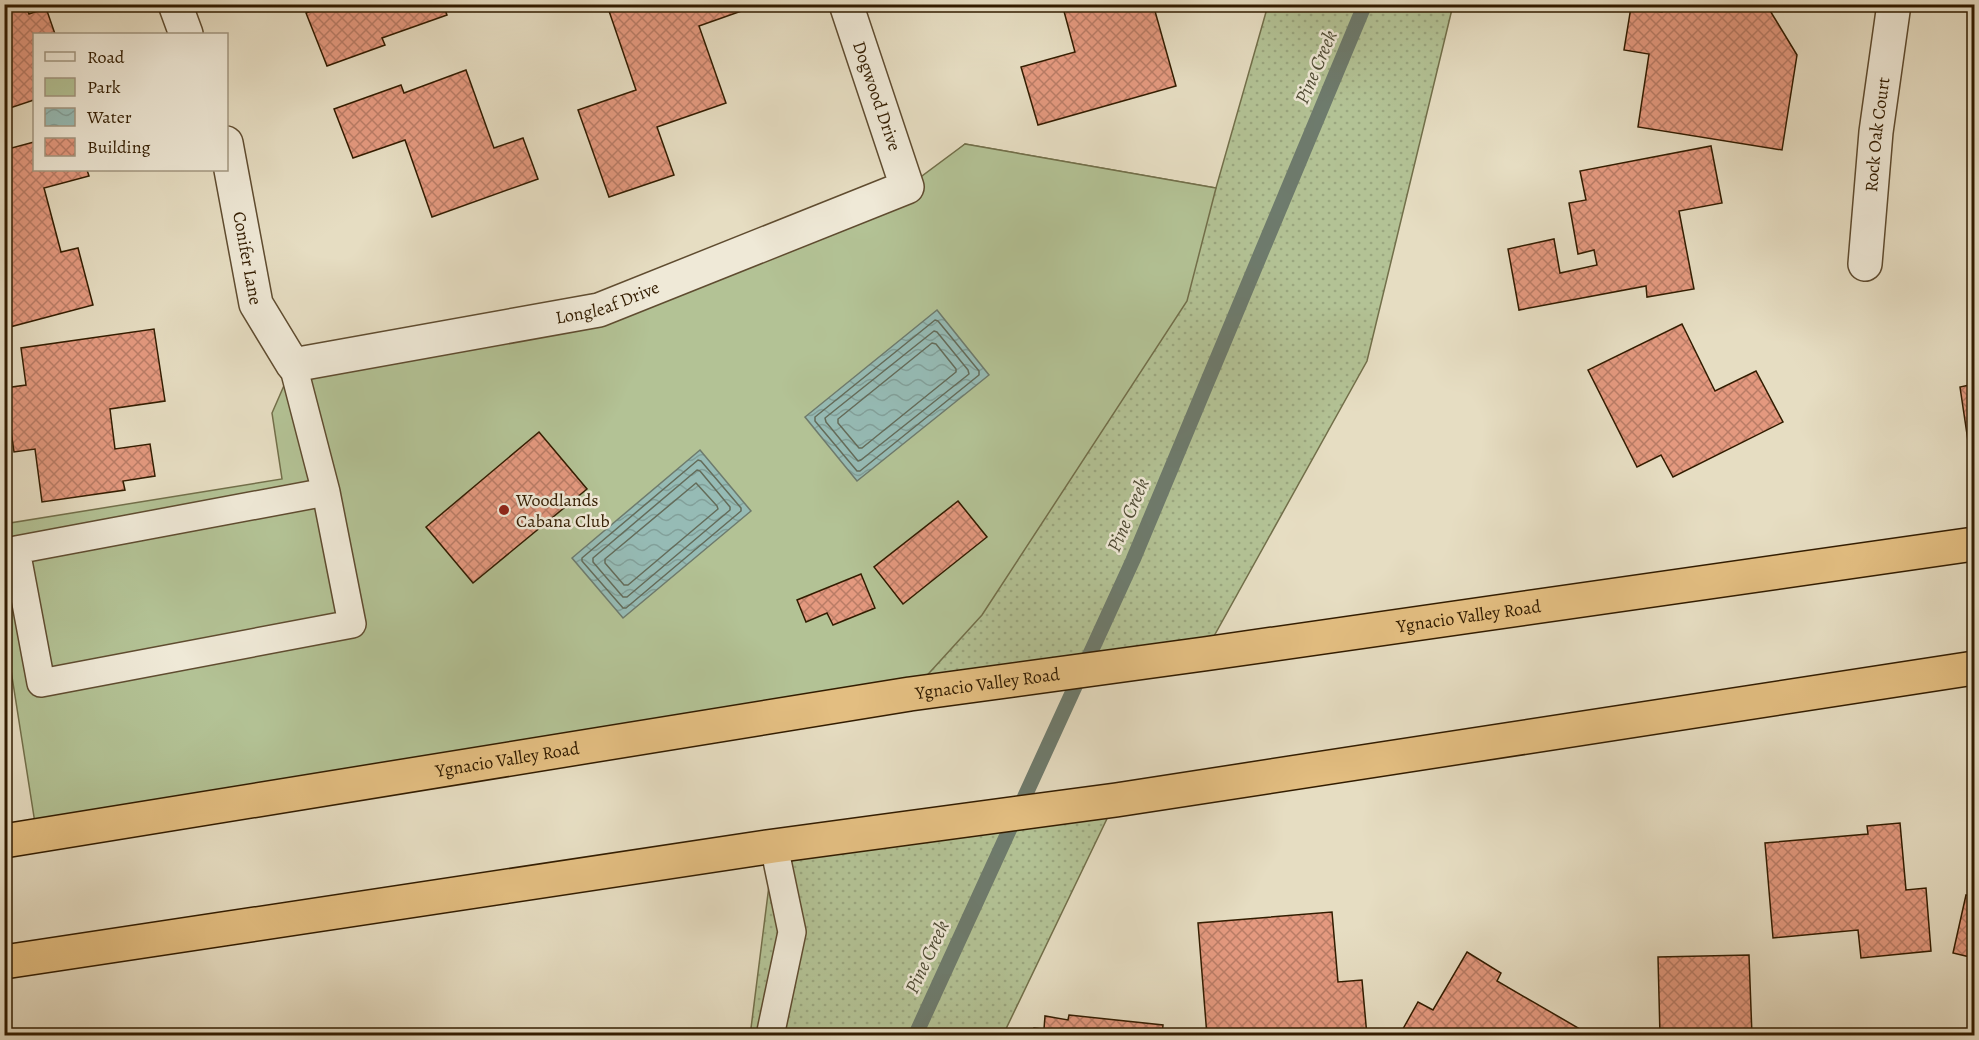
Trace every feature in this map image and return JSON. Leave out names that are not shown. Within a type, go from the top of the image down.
[{"type":"highway","name":"Ygnacio Valley Road","points":[[4,841],[910,694],[1974,544]]},
{"type":"highway","points":[[4,962],[774,846],[1116,800],[1974,669]]},
{"type":"street","points":[[175,4],[186,33]]},
{"type":"street","name":"Dogwood Drive","points":[[846,4],[908,187]]},
{"type":"street","name":"Rock Oak Court","points":[[1865,264],[1876,132],[1894,4]]},
{"type":"street","name":"Conifer Lane","points":[[228,154],[256,304],[293,365]]},
{"type":"street","name":"Longleaf Drive","points":[[293,365],[599,310],[908,187]]},
{"type":"lane","points":[[293,365],[326,492],[352,624],[41,683],[16,550],[326,492]]},
{"type":"lane","points":[[770,1035],[792,932],[774,846]]},
{"type":"green space","points":[[1268,5],[1453,5],[1367,361],[1204,654],[910,694],[793,289],[965,144],[1216,188]]},
{"type":"green space","points":[[965,144],[1216,188],[1187,301],[982,615],[910,694],[37,836],[5,632],[4,524],[282,479],[272,413],[293,365],[599,310],[907,187]]},
{"type":"green space","points":[[1116,800],[1003,1035],[750,1036],[774,846]]},
{"type":"water","points":[[937,310],[989,375],[857,481],[805,417]]},
{"type":"water","points":[[700,450],[751,511],[623,618],[572,558]]},
{"type":"building","points":[[4,4],[25,4],[29,14],[46,8],[55,33],[33,33],[33,100],[4,110]]},
{"type":"building","points":[[329,4],[443,4],[447,15],[382,38],[385,45],[327,66],[306,13]]},
{"type":"building","points":[[628,4],[749,4],[750,8],[699,26],[726,103],[657,127],[674,175],[609,197],[578,110],[636,90],[609,11]]},
{"type":"building","points":[[1062,4],[1153,4],[1176,86],[1038,125],[1021,67],[1075,52]]},
{"type":"building","points":[[1664,4],[1766,4],[1797,55],[1782,150],[1638,127],[1649,54],[1624,50],[1631,7],[1662,12]]},
{"type":"building","points":[[466,70],[494,148],[523,138],[538,179],[432,217],[405,140],[353,158],[334,109],[401,85],[404,93]]},
{"type":"building","points":[[33,142],[33,171],[87,171],[89,176],[44,188],[61,252],[78,248],[93,305],[6,328],[4,321],[4,150]]},
{"type":"building","points":[[1711,146],[1722,203],[1679,211],[1694,289],[1647,297],[1646,286],[1519,310],[1508,249],[1554,239],[1560,273],[1597,265],[1594,250],[1578,254],[1569,203],[1586,200],[1580,171]]},
{"type":"building","points":[[1682,324],[1715,391],[1756,371],[1783,422],[1673,477],[1661,455],[1637,467],[1588,370]]},
{"type":"building","points":[[154,329],[165,401],[110,409],[115,449],[150,444],[155,476],[123,481],[125,490],[42,502],[35,449],[14,452],[5,388],[26,385],[21,348]]},
{"type":"building","points":[[1974,384],[1974,440],[1968,441],[1960,387]]},
{"type":"building","name":"Woodlands Cabana Club","points":[[539,432],[587,489],[473,583],[426,527]]},
{"type":"building","points":[[958,501],[987,537],[903,604],[874,567]]},
{"type":"building","points":[[861,574],[875,608],[833,625],[827,613],[806,622],[797,600]]},
{"type":"building","points":[[1900,823],[1906,890],[1926,888],[1931,951],[1861,958],[1858,930],[1773,938],[1765,843],[1868,834],[1867,826]]},
{"type":"building","points":[[1966,895],[1974,897],[1974,958],[1953,953]]},
{"type":"building","points":[[1332,912],[1338,982],[1362,980],[1367,1036],[1207,1036],[1198,923]]},
{"type":"building","points":[[1467,952],[1501,973],[1497,981],[1580,1029],[1577,1036],[1399,1036],[1418,1002],[1433,1010]]},
{"type":"building","points":[[1749,955],[1752,1036],[1660,1036],[1658,957]]},
{"type":"building","points":[[1069,1015],[1163,1025],[1162,1036],[1033,1036],[1034,1028],[1044,1029],[1045,1016],[1068,1020]]},
{"type":"waterway","name":"Pine Creek","points":[[915,1036],[1133,560],[1365,4]]},
{"type":"place","name":"Woodlands Cabana Club","points":[[504,510]]}]
